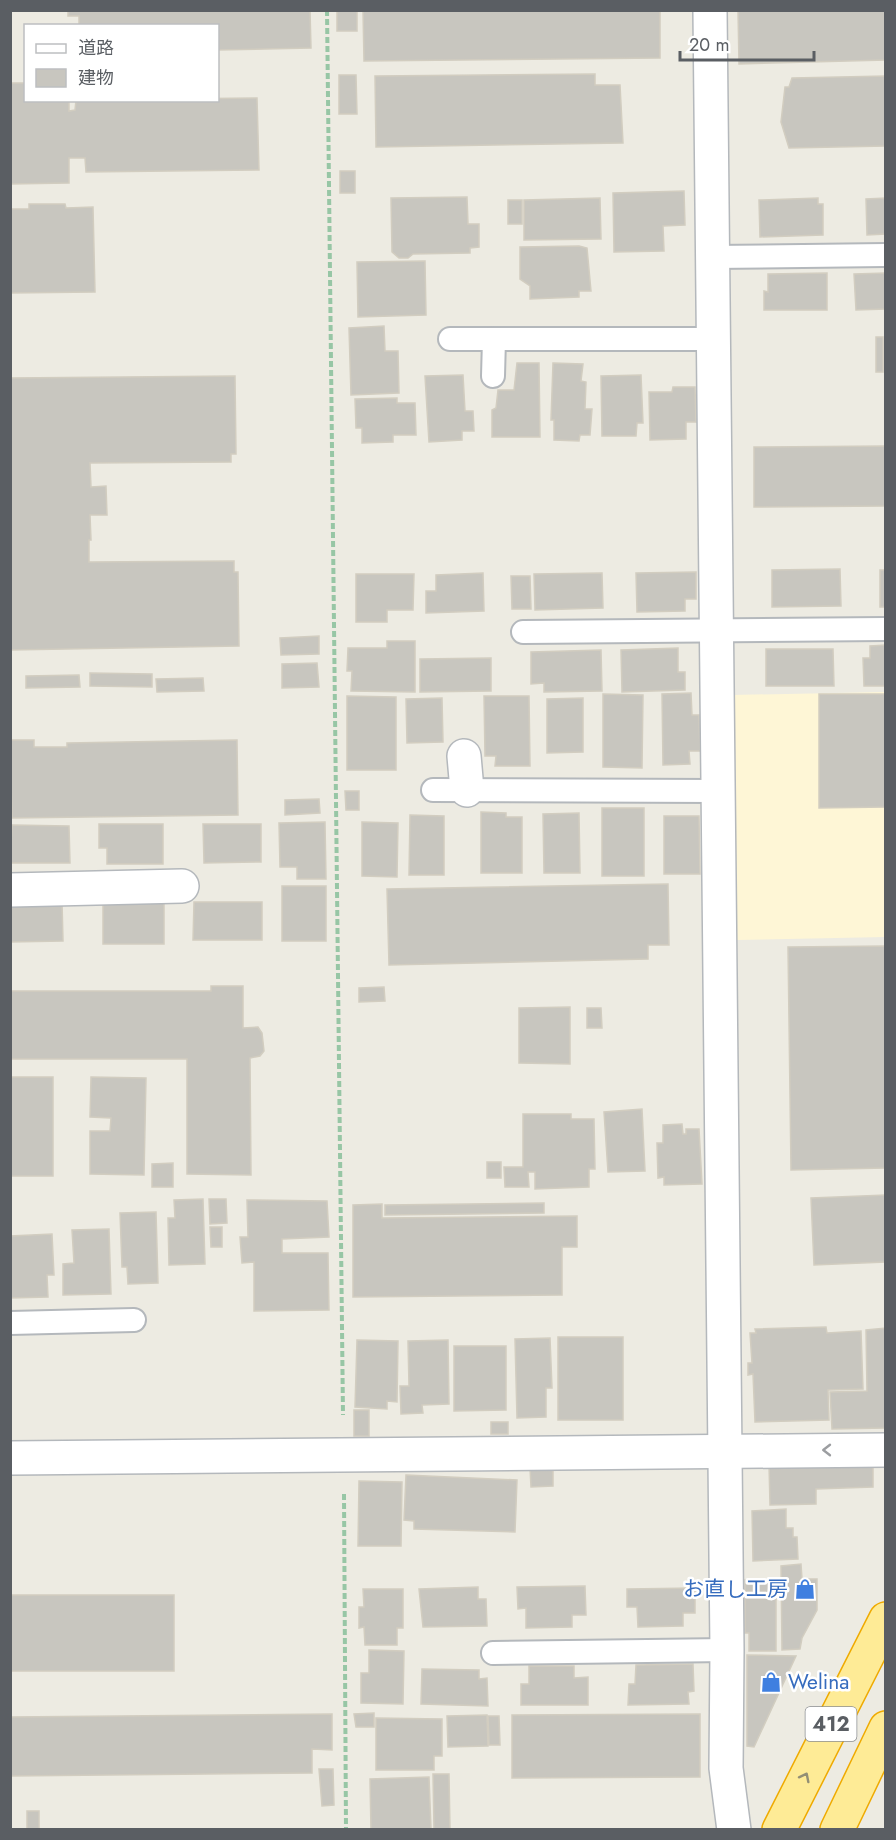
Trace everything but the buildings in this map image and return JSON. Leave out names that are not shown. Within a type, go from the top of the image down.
[{"type":"highway","name":"412","points":[[779,1830],[885,1620]]},
{"type":"highway","name":"412","points":[[837,1830],[885,1728]]},
{"type":"street","points":[[710,10],[727,1650],[726,1768],[734,1830]]},
{"type":"street","points":[[464,756],[467,790]]},
{"type":"street","points":[[10,890],[182,886]]},
{"type":"street","points":[[10,1458],[725,1449],[885,1450]]},
{"type":"lane","points":[[712,257],[885,255]]},
{"type":"lane","points":[[450,339],[713,339]]},
{"type":"lane","points":[[493,376],[494,339]]},
{"type":"lane","points":[[523,632],[885,629]]},
{"type":"lane","points":[[434,790],[718,791]]},
{"type":"lane","points":[[10,1323],[134,1320]]},
{"type":"lane","points":[[493,1653],[727,1650]]},
{"type":"path","points":[[327,10],[346,1830]]},
{"type":"shaded area","points":[[885,692],[885,937],[737,940],[732,695]]},
{"type":"place","name":"お直し工房","points":[[805,1589]]},
{"type":"place","name":"Welina","points":[[771,1682]]}]
